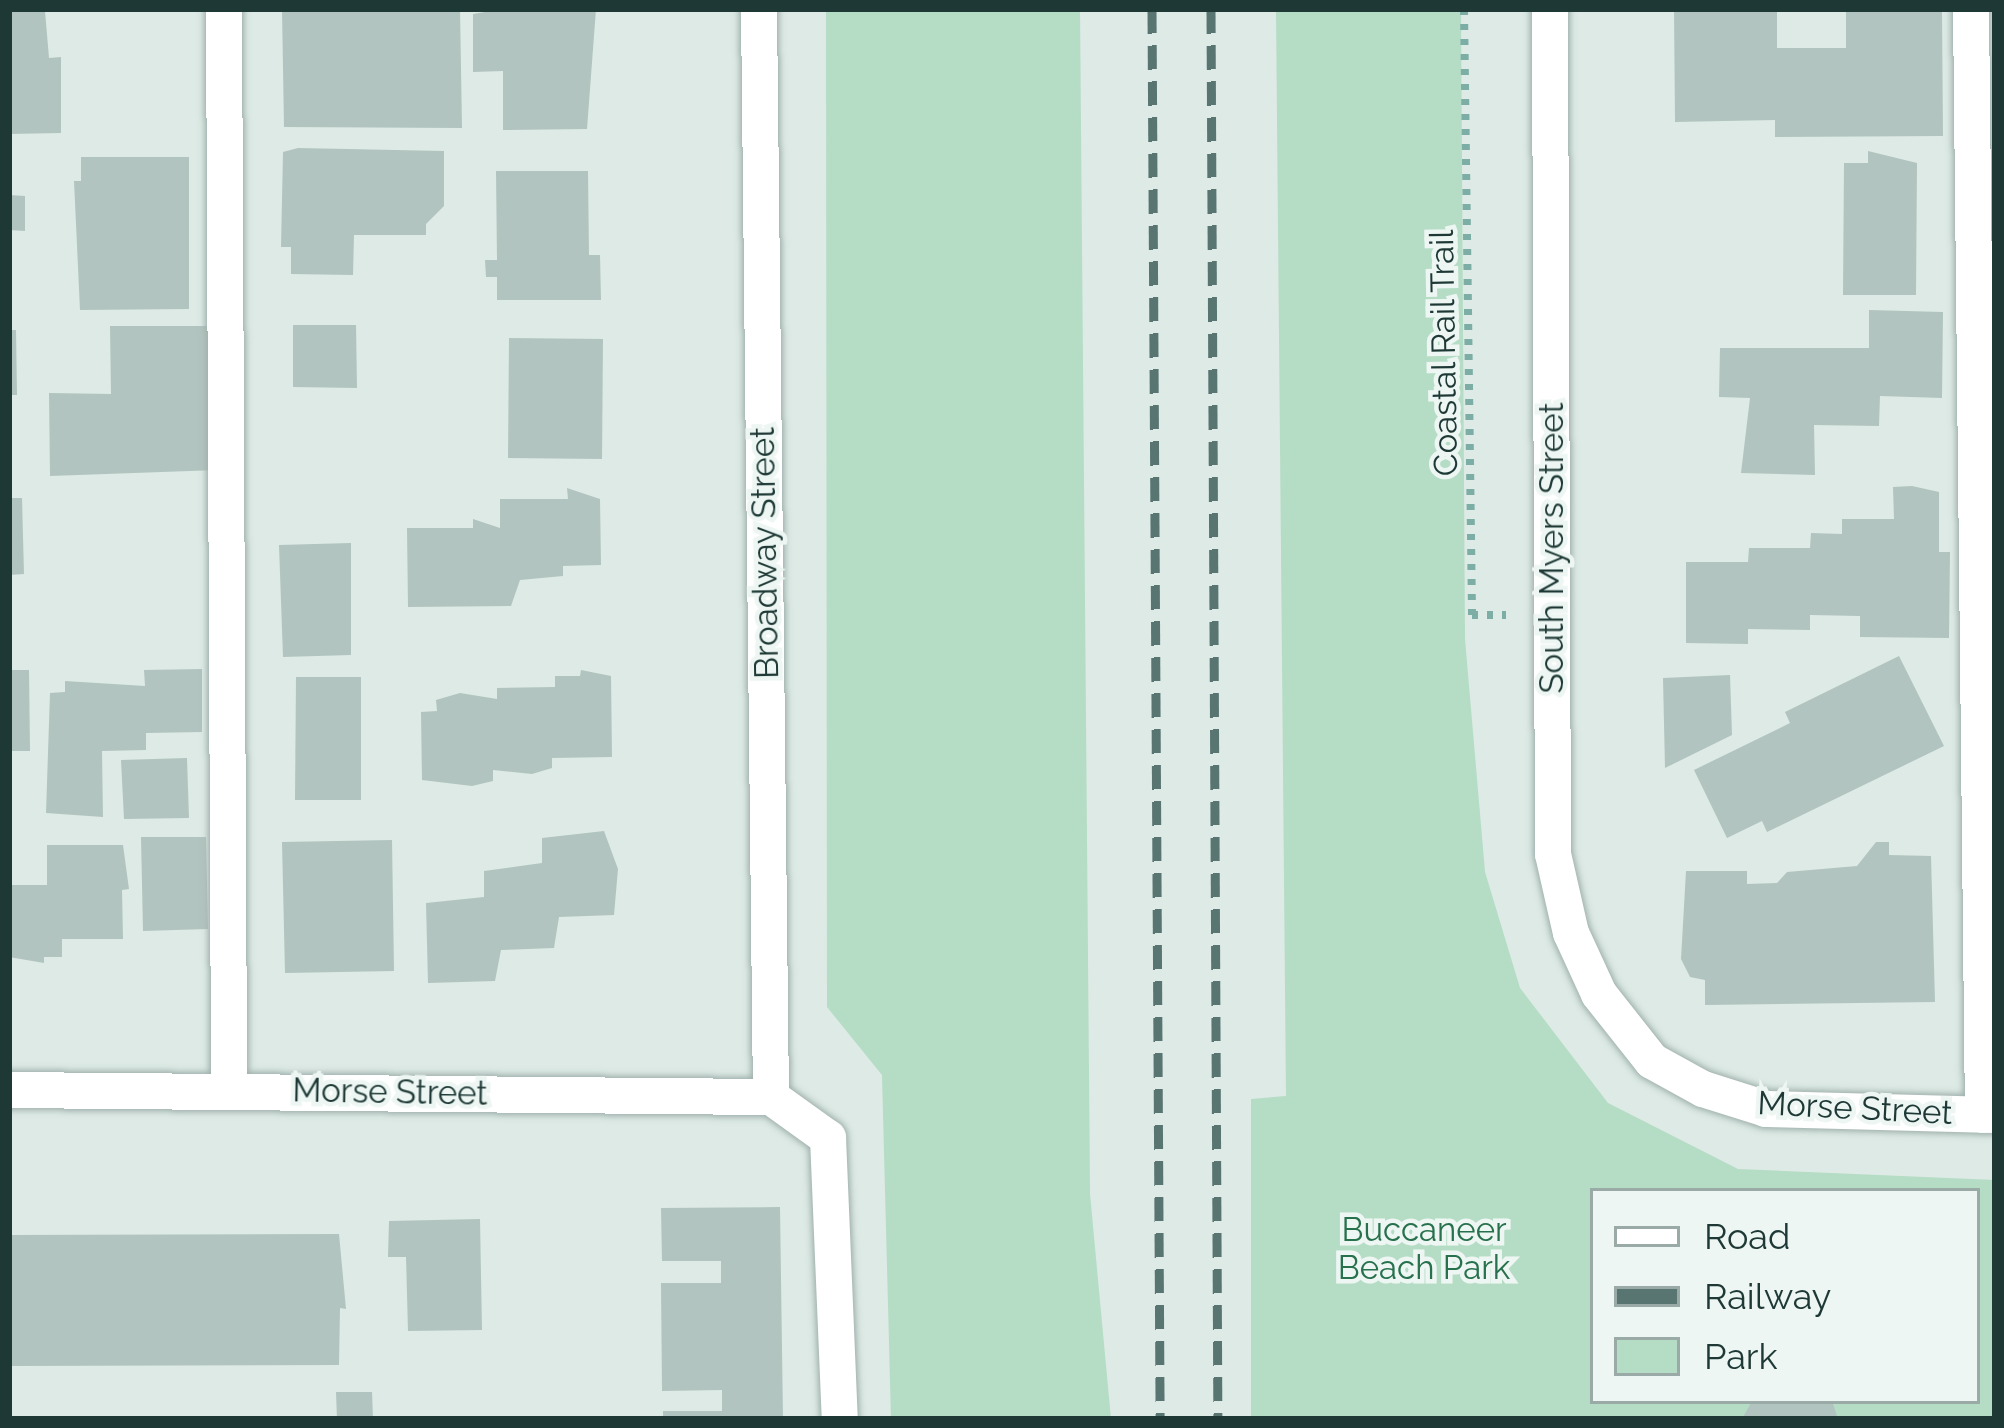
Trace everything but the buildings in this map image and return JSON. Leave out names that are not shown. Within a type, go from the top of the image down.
[{"type":"street","points":[[224,9],[229,1090]]},
{"type":"street","name":"Broadway Street","points":[[759,9],[771,1097]]},
{"type":"street","name":"South Myers Street","points":[[1550,9],[1553,854],[1567,913],[1599,994],[1652,1061]]},
{"type":"street","points":[[1971,9],[1989,1115]]},
{"type":"street","name":"Morse Street","points":[[1652,1061],[1766,1109],[1989,1115]]},
{"type":"street","name":"Morse Street","points":[[9,1090],[771,1097]]},
{"type":"street","points":[[771,1097],[828,1138],[840,1419]]},
{"type":"path","name":"Coastal Rail Trail","points":[[1464,9],[1472,615],[1552,615]]},
{"type":"green space","points":[[826,9],[1080,9],[1090,1194],[1111,1419],[891,1419],[882,1075],[827,1007]]},
{"type":"green space","name":"Buccaneer Beach Park","points":[[1276,9],[1461,9],[1465,639],[1485,872],[1520,988],[1608,1103],[1738,1169],[1995,1180],[1995,1419],[1251,1419],[1251,1099],[1286,1096]]},
{"type":"railway","points":[[1152,9],[1160,1419]]},
{"type":"railway","points":[[1211,9],[1218,1419]]}]
